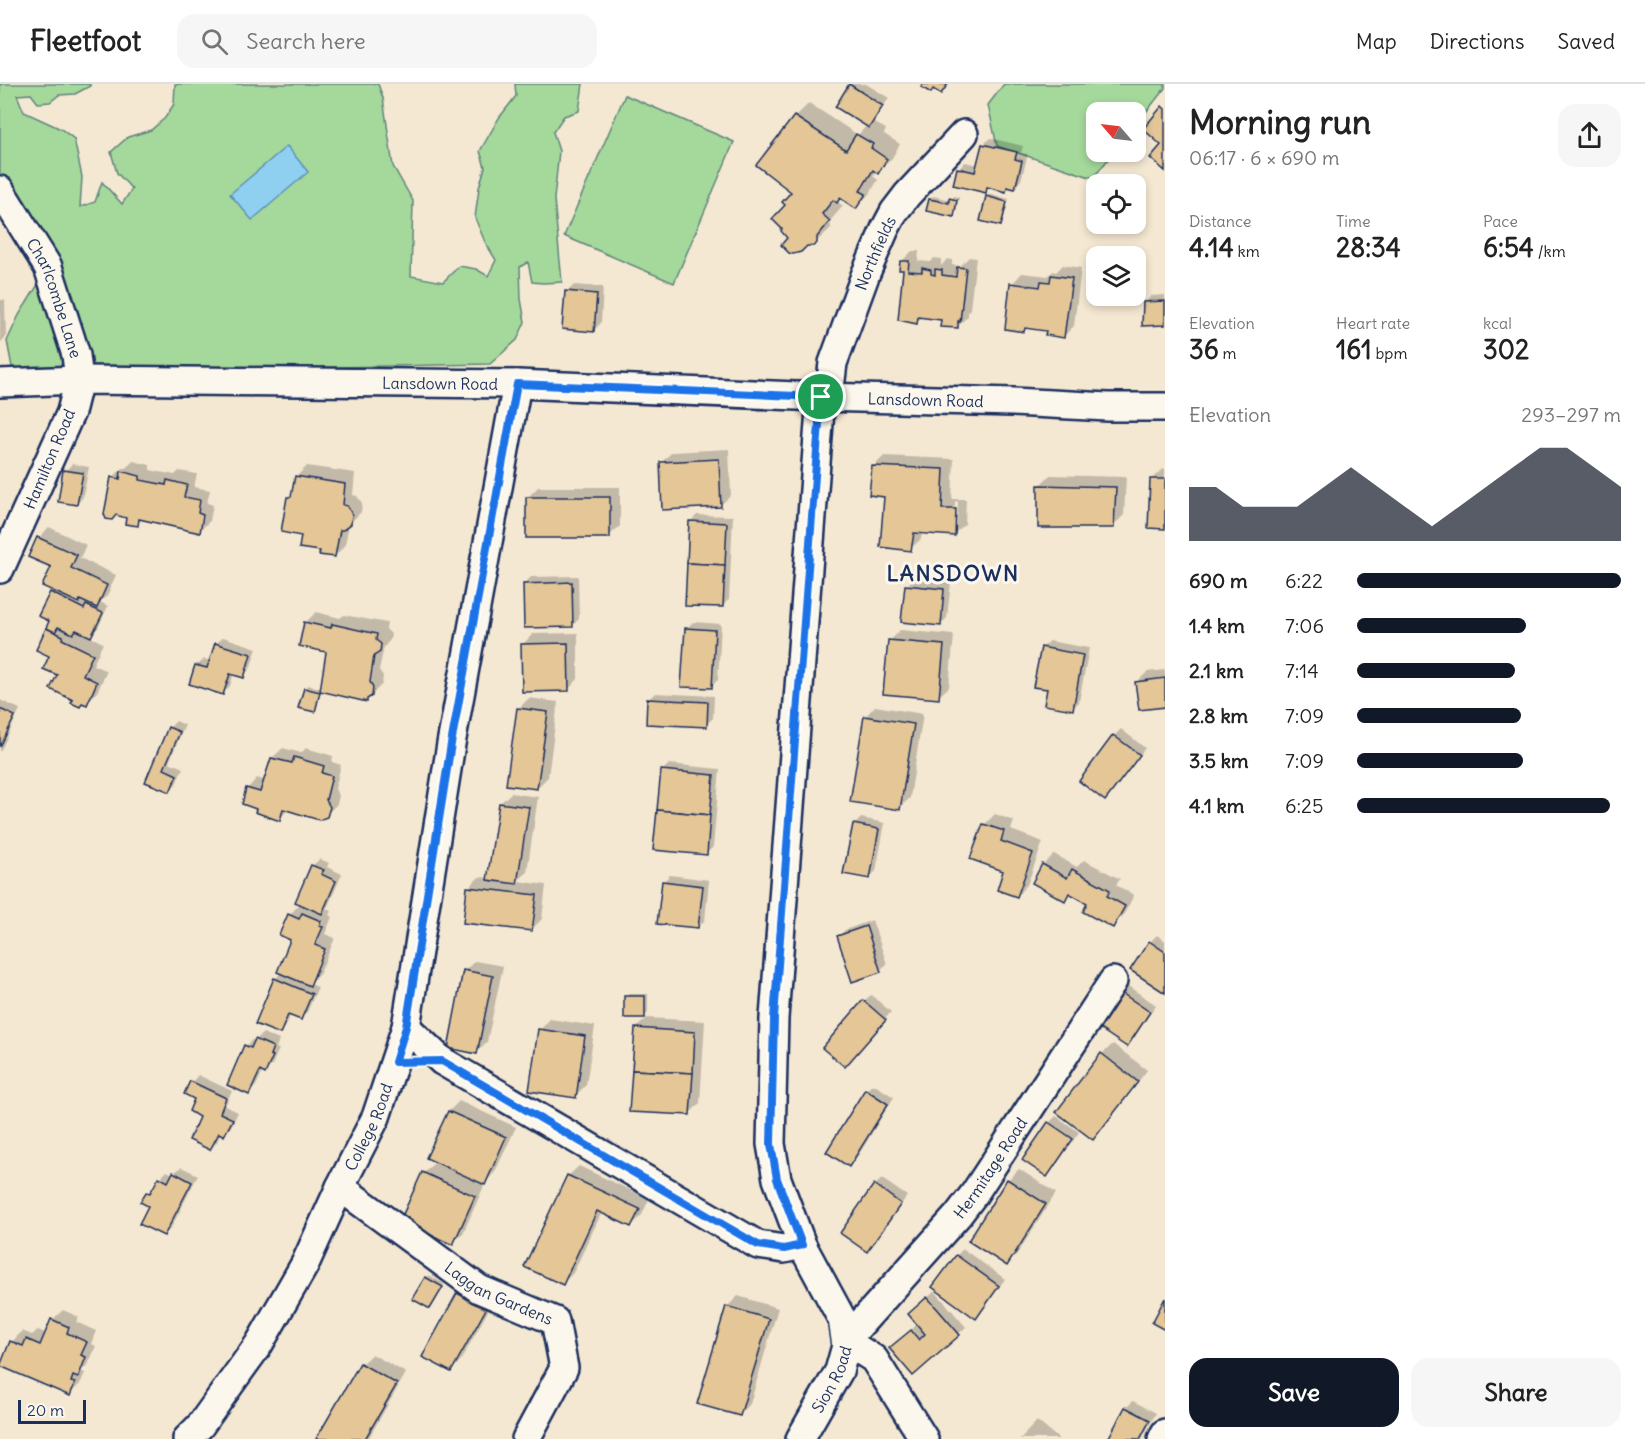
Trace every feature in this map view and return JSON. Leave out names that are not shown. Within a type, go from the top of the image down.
[{"type":"street","name":"Northfields","points":[[825,397],[833,363],[866,273],[894,212],[907,195],[964,135]]},
{"type":"street","name":"Charlcombe Lane","points":[[0,190],[48,267],[76,355],[79,380]]},
{"type":"street","name":"Lansdown Road","points":[[0,382],[79,380],[517,384],[825,397],[1165,407]]},
{"type":"street","name":"Hamilton Road","points":[[0,569],[70,412],[79,380]]},
{"type":"street","name":"College Road","points":[[187,1439],[200,1426],[260,1344],[305,1264],[340,1187],[376,1117],[406,1027],[451,744],[517,384]]},
{"type":"street","name":"Sion Road","points":[[800,1439],[839,1371],[846,1343],[842,1319],[802,1245],[777,1179],[771,1144],[775,1007],[825,397]]},
{"type":"street","name":"Hermitage Road","points":[[846,1343],[974,1194],[1113,981]]},
{"type":"street","points":[[406,1027],[442,1061],[758,1245],[784,1249],[802,1245]]},
{"type":"street","points":[[395,1062],[442,1061]]},
{"type":"street","name":"Laggan Gardens","points":[[340,1187],[479,1289],[555,1321],[564,1368],[526,1439]]},
{"type":"street","points":[[846,1343],[874,1359],[924,1439]]},
{"type":"street","points":[[1162,1439],[1165,1433]]},
{"type":"green space","points":[[0,84],[90,84],[75,94],[59,95],[50,102],[38,103],[31,94],[17,95],[24,112],[61,129],[74,139],[82,177],[80,207],[95,202],[102,182],[122,204],[132,189],[117,173],[111,152],[128,137],[151,130],[165,118],[174,104],[175,84],[378,84],[383,98],[393,166],[413,201],[411,276],[443,282],[459,266],[476,269],[488,276],[496,260],[475,218],[479,188],[485,167],[480,151],[499,118],[516,96],[515,84],[583,84],[579,111],[564,116],[553,132],[559,151],[554,199],[562,282],[532,282],[528,262],[520,267],[521,299],[525,322],[517,340],[490,364],[26,373],[12,367],[7,341],[19,315],[39,283],[48,248],[0,200]]},
{"type":"green space","points":[[1004,84],[1165,84],[1165,88],[1146,112],[1146,102],[1086,102],[1086,162],[1106,162],[1096,174],[1086,176],[997,146],[988,105]]},
{"type":"green space","points":[[625,95],[734,142],[674,283],[564,236]]},
{"type":"water","points":[[287,146],[308,172],[252,220],[230,194]]},
{"type":"building","points":[[849,84],[883,106],[869,128],[835,107]]},
{"type":"building","points":[[923,84],[948,84],[941,94],[933,89],[931,93],[921,87]]},
{"type":"building","points":[[1162,106],[1165,109],[1165,171],[1150,158],[1161,145],[1146,132],[1146,125]]},
{"type":"building","points":[[794,116],[846,150],[856,134],[873,144],[871,148],[887,159],[878,174],[873,170],[860,191],[866,194],[856,209],[840,198],[837,203],[833,200],[822,214],[830,221],[817,237],[817,243],[793,254],[781,245],[787,238],[772,219],[785,205],[782,202],[791,192],[756,165]]},
{"type":"building","points":[[982,144],[1017,152],[1015,159],[1022,161],[1015,189],[1007,187],[1006,192],[987,187],[986,193],[953,185],[957,168],[975,172]]},
{"type":"building","points":[[986,196],[1007,202],[1001,226],[980,221]]},
{"type":"building","points":[[949,198],[957,200],[954,217],[926,211],[929,199],[949,203]]},
{"type":"building","points":[[900,261],[909,261],[908,271],[922,272],[922,268],[931,270],[931,274],[935,275],[935,269],[942,270],[942,275],[956,277],[957,267],[966,268],[958,328],[940,327],[941,320],[918,317],[917,324],[898,320],[903,270],[899,270]]},
{"type":"building","points":[[1051,275],[1072,278],[1064,338],[1045,335],[1046,331],[1025,328],[1024,332],[1005,329],[1010,283],[1040,287],[1041,281],[1050,282]]},
{"type":"building","points":[[565,291],[597,294],[594,332],[562,329]]},
{"type":"building","points":[[1165,301],[1165,325],[1142,326],[1143,306],[1146,306],[1146,302]]},
{"type":"building","points":[[719,459],[721,507],[662,510],[660,462]]},
{"type":"building","points":[[872,466],[944,469],[942,509],[956,509],[955,536],[914,533],[911,551],[880,547],[884,497],[869,495]]},
{"type":"building","points":[[63,470],[83,473],[77,505],[58,502]]},
{"type":"building","points":[[121,471],[140,476],[140,480],[166,485],[167,480],[187,485],[184,497],[200,500],[198,513],[203,515],[200,533],[139,519],[138,526],[125,524],[126,518],[116,515],[112,520],[106,519],[104,514],[111,477],[120,479]]},
{"type":"building","points":[[295,476],[345,484],[343,505],[347,506],[352,514],[351,524],[340,530],[335,557],[319,555],[320,551],[299,548],[301,536],[281,532],[287,497],[291,497]]},
{"type":"building","points":[[1150,479],[1165,479],[1165,529],[1148,528]]},
{"type":"building","points":[[1038,485],[1116,487],[1114,528],[1038,528]]},
{"type":"building","points":[[526,497],[610,497],[610,538],[526,538]]},
{"type":"building","points":[[689,521],[727,523],[725,565],[687,563]]},
{"type":"building","points":[[37,537],[77,555],[71,568],[107,585],[97,608],[80,600],[79,603],[42,586],[51,567],[28,557]]},
{"type":"building","points":[[687,563],[725,565],[723,607],[685,606]]},
{"type":"building","points":[[572,582],[573,627],[524,628],[523,584]]},
{"type":"building","points":[[905,585],[944,589],[941,626],[901,622]]},
{"type":"building","points":[[50,592],[84,609],[86,605],[103,613],[91,637],[76,630],[73,634],[58,627],[55,632],[46,628],[49,621],[38,616]]},
{"type":"building","points":[[304,622],[331,628],[332,624],[377,634],[376,640],[381,644],[380,652],[374,656],[370,682],[373,687],[372,696],[367,699],[367,702],[320,691],[326,652],[299,646]]},
{"type":"building","points":[[46,628],[63,636],[62,639],[93,654],[83,675],[97,682],[87,705],[82,703],[80,707],[71,703],[73,700],[50,689],[57,675],[43,669],[49,656],[36,650]]},
{"type":"building","points":[[685,628],[715,630],[712,688],[681,687]]},
{"type":"building","points":[[888,640],[944,645],[939,699],[883,694]]},
{"type":"building","points":[[215,643],[251,654],[244,678],[230,674],[223,695],[189,684],[195,665],[207,668]]},
{"type":"building","points":[[568,643],[569,691],[522,692],[521,644]]},
{"type":"building","points":[[1041,647],[1083,655],[1073,710],[1044,705],[1047,689],[1033,687]]},
{"type":"building","points":[[1165,678],[1165,707],[1139,710],[1135,682]]},
{"type":"building","points":[[304,688],[320,692],[315,712],[298,708]]},
{"type":"building","points":[[647,699],[708,702],[707,727],[646,724]]},
{"type":"building","points":[[517,708],[548,712],[537,789],[506,785]]},
{"type":"building","points":[[0,709],[15,716],[0,747]]},
{"type":"building","points":[[864,716],[914,724],[900,810],[850,802]]},
{"type":"building","points":[[168,727],[180,732],[164,769],[177,775],[170,792],[145,782]]},
{"type":"building","points":[[1113,735],[1140,755],[1105,801],[1079,781]]},
{"type":"building","points":[[294,757],[324,766],[322,773],[332,776],[326,800],[330,807],[327,817],[319,820],[283,809],[280,821],[255,812],[256,809],[242,804],[246,788],[260,792],[271,758],[292,763]]},
{"type":"building","points":[[661,770],[714,775],[710,815],[657,810]]},
{"type":"building","points":[[499,803],[529,807],[517,884],[487,880]]},
{"type":"building","points":[[657,810],[710,815],[707,855],[653,850]]},
{"type":"building","points":[[853,824],[879,829],[870,879],[843,874]]},
{"type":"building","points":[[983,824],[1004,831],[1001,841],[1033,853],[1017,897],[997,890],[1003,871],[970,859]]},
{"type":"building","points":[[1042,864],[1067,878],[1072,869],[1110,890],[1107,896],[1125,906],[1113,928],[1083,912],[1087,903],[1069,893],[1065,901],[1032,883]]},
{"type":"building","points":[[311,865],[324,870],[321,874],[336,881],[322,914],[295,902]]},
{"type":"building","points":[[662,881],[703,886],[698,928],[657,924]]},
{"type":"building","points":[[467,887],[537,895],[532,931],[463,923]]},
{"type":"building","points":[[302,913],[321,921],[319,926],[323,927],[315,945],[325,949],[310,986],[277,972],[290,940],[279,935],[288,914],[299,919]]},
{"type":"building","points":[[866,926],[881,972],[852,982],[837,936]]},
{"type":"building","points":[[1149,941],[1165,952],[1165,993],[1130,970]]},
{"type":"building","points":[[463,970],[493,976],[477,1054],[448,1048]]},
{"type":"building","points":[[274,978],[312,994],[301,1020],[288,1015],[280,1034],[255,1024]]},
{"type":"building","points":[[1114,988],[1150,1012],[1127,1047],[1091,1023]]},
{"type":"building","points":[[624,996],[645,996],[645,1018],[624,1018]]},
{"type":"building","points":[[863,1000],[886,1020],[845,1067],[822,1048]]},
{"type":"building","points":[[635,1028],[695,1032],[693,1073],[632,1070]]},
{"type":"building","points":[[538,1029],[585,1036],[576,1098],[529,1091]]},
{"type":"building","points":[[255,1039],[273,1047],[270,1055],[273,1056],[265,1074],[260,1071],[249,1095],[227,1085],[244,1045],[251,1048]]},
{"type":"building","points":[[1101,1053],[1138,1082],[1093,1140],[1056,1112]]},
{"type":"building","points":[[632,1070],[693,1073],[690,1115],[629,1112]]},
{"type":"building","points":[[190,1081],[226,1098],[220,1113],[233,1119],[224,1136],[219,1133],[210,1150],[189,1140],[199,1117],[189,1111],[194,1099],[184,1094]]},
{"type":"building","points":[[865,1089],[888,1104],[849,1167],[826,1152]]},
{"type":"building","points":[[448,1111],[506,1137],[485,1185],[426,1158]]},
{"type":"building","points":[[1048,1122],[1073,1139],[1047,1177],[1022,1160]]},
{"type":"building","points":[[173,1172],[192,1182],[164,1236],[139,1224],[148,1206],[140,1202],[146,1192],[150,1193],[159,1177],[168,1182]]},
{"type":"building","points":[[422,1172],[475,1196],[453,1245],[400,1221]]},
{"type":"building","points":[[567,1175],[640,1209],[631,1227],[597,1211],[563,1285],[524,1267]]},
{"type":"building","points":[[1007,1179],[1046,1204],[1007,1266],[968,1241]]},
{"type":"building","points":[[874,1184],[901,1204],[867,1252],[840,1233]]},
{"type":"building","points":[[956,1255],[999,1286],[976,1319],[932,1287]]},
{"type":"building","points":[[425,1277],[443,1287],[430,1309],[412,1299]]},
{"type":"building","points":[[457,1293],[486,1309],[451,1372],[422,1357]]},
{"type":"building","points":[[927,1297],[960,1335],[913,1376],[889,1348],[911,1330],[919,1340],[925,1334],[908,1314]]},
{"type":"building","points":[[1165,1298],[1165,1330],[1152,1323]]},
{"type":"building","points":[[726,1306],[769,1319],[740,1416],[697,1404]]},
{"type":"building","points":[[51,1319],[69,1327],[67,1333],[87,1342],[81,1355],[86,1357],[78,1378],[73,1376],[71,1382],[75,1383],[70,1396],[0,1366],[10,1341],[23,1346],[26,1339],[40,1345]]},
{"type":"building","points":[[360,1363],[397,1384],[365,1439],[316,1439]]},
{"type":"building","points":[[1125,1407],[1150,1420],[1140,1439],[1108,1439]]},
{"type":"district","name":"LANSDOWN","points":[[953,573]]},
{"type":"route","points":[[517,384],[821,397],[774,1018],[771,1144],[777,1179],[802,1245],[784,1249],[758,1245],[442,1061],[395,1062],[406,1027],[451,744],[517,384]]}]
